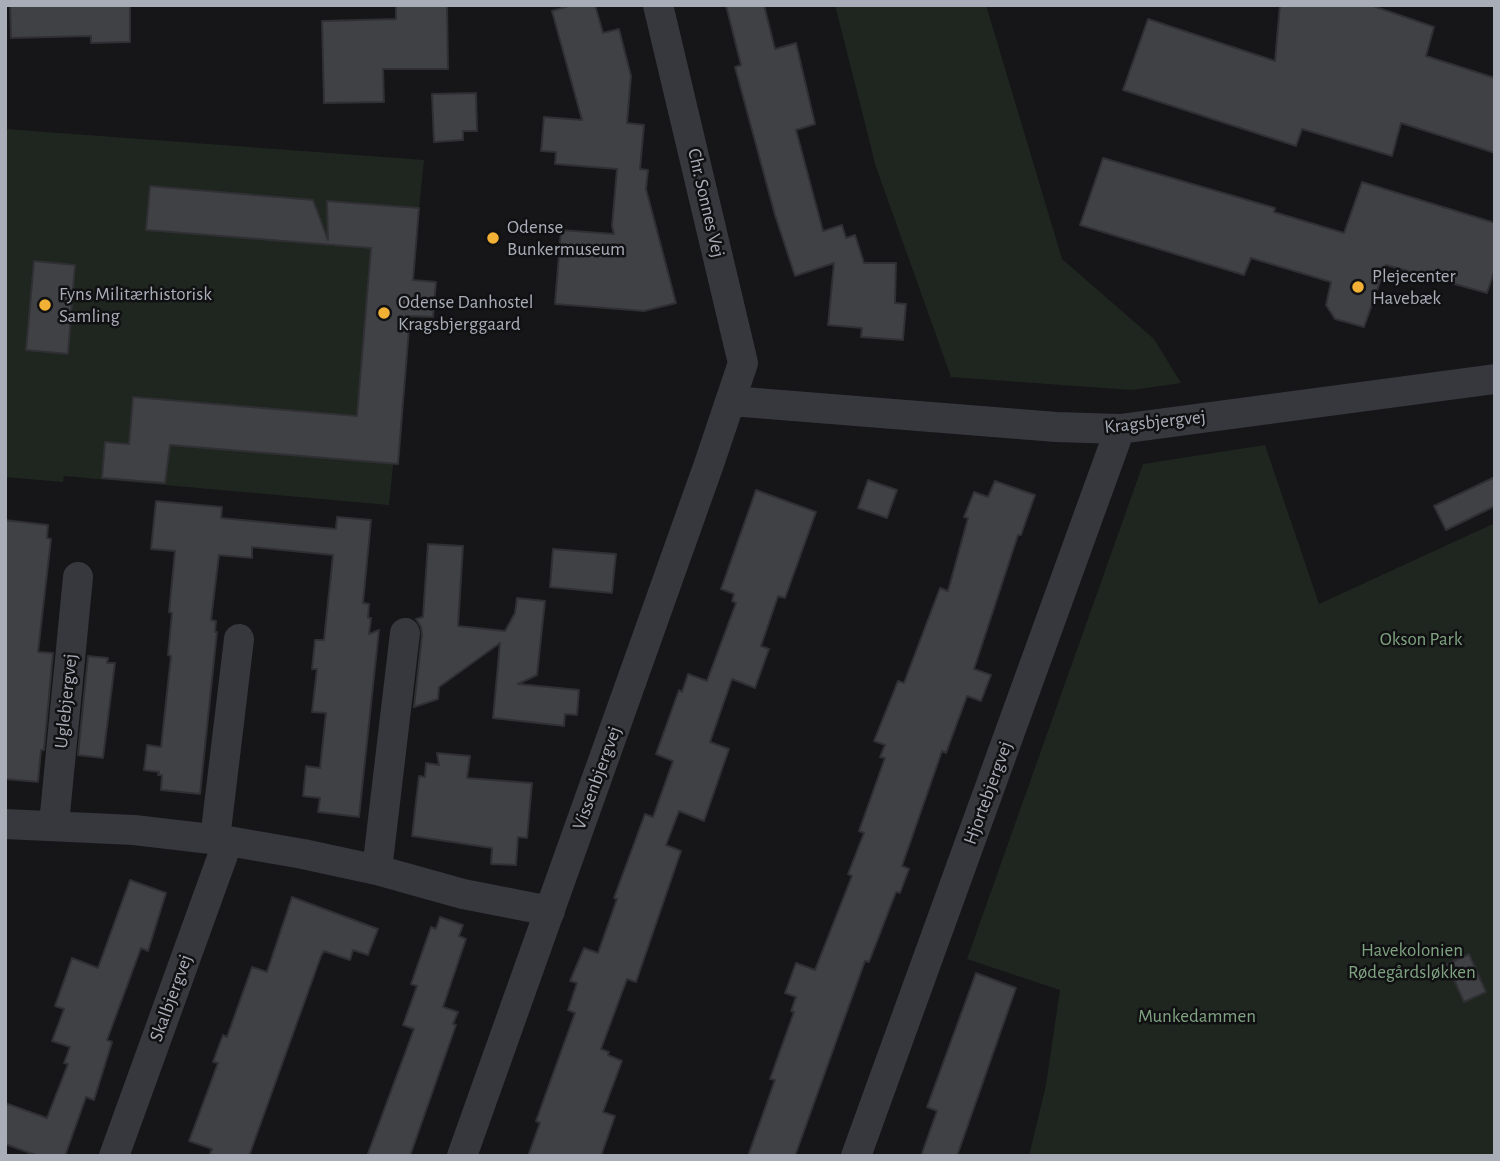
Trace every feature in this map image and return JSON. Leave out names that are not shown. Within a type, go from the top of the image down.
[{"type":"street","name":"Chr. Sonnes Vej","points":[[658,5],[743,363],[731,401]]},
{"type":"street","name":"Kragsbjergvej","points":[[731,401],[1056,427],[1120,429],[1495,379]]},
{"type":"street","name":"Vissenbjergvej","points":[[462,1156],[731,401]]},
{"type":"street","name":"Hjortebjergvej","points":[[856,1156],[1120,429]]},
{"type":"street","name":"Uglebjergvej","points":[[54,824],[78,577]]},
{"type":"street","points":[[377,870],[405,634]]},
{"type":"street","points":[[222,840],[239,639]]},
{"type":"street","points":[[5,824],[54,824],[222,840],[377,870],[463,894],[550,911]]},
{"type":"street","name":"Skalbjergvej","points":[[114,1156],[222,840]]},
{"type":"green space","points":[[835,5],[986,5],[1062,259],[1154,339],[1181,383],[1132,390],[951,377],[876,167]]},
{"type":"green space","points":[[5,129],[424,160],[389,505],[64,476],[63,482],[5,477]]},
{"type":"green space","points":[[1265,445],[1319,604],[1495,523],[1495,1156],[1029,1156],[1046,1085],[1060,990],[967,959],[1143,464]]},
{"type":"building","points":[[10,5],[130,5],[130,42],[91,43],[91,36],[11,38]]},
{"type":"building","points":[[396,5],[447,5],[448,69],[383,69],[384,102],[324,103],[322,21],[396,19]]},
{"type":"building","points":[[572,5],[595,5],[603,33],[619,29],[631,76],[627,123],[644,125],[640,169],[648,170],[646,189],[676,303],[644,311],[555,304],[561,230],[614,234],[612,226],[617,169],[555,164],[556,152],[541,151],[544,117],[582,120],[552,11]]},
{"type":"building","points":[[726,5],[764,5],[775,49],[796,43],[815,124],[796,130],[823,231],[842,225],[846,238],[855,235],[864,263],[896,263],[895,303],[906,304],[903,340],[861,337],[862,328],[828,325],[834,263],[795,276],[775,215],[735,67],[741,65]]},
{"type":"building","points":[[1280,5],[1370,5],[1434,27],[1426,56],[1495,78],[1495,153],[1401,123],[1392,156],[1302,129],[1296,146],[1123,90],[1148,19],[1275,61]]},
{"type":"building","points":[[476,93],[477,131],[463,131],[463,140],[434,142],[432,94]]},
{"type":"building","points":[[1103,158],[1275,208],[1274,212],[1344,233],[1362,182],[1495,223],[1495,269],[1487,293],[1386,265],[1364,327],[1335,319],[1326,305],[1331,282],[1251,258],[1244,275],[1080,225]]},
{"type":"building","points":[[150,186],[313,200],[328,240],[327,201],[419,208],[413,280],[436,282],[433,317],[410,316],[398,464],[170,445],[165,483],[102,478],[105,442],[129,444],[133,397],[357,416],[371,248],[146,230]]},
{"type":"building","points":[[34,261],[75,265],[68,354],[26,350]]},
{"type":"building","points":[[1495,477],[1495,506],[1446,530],[1434,506]]},
{"type":"building","points":[[868,480],[897,490],[887,518],[858,508]]},
{"type":"building","points":[[995,481],[1035,495],[1021,535],[1018,535],[974,669],[991,675],[981,701],[967,696],[946,753],[942,751],[902,866],[909,869],[900,893],[896,892],[869,962],[865,961],[795,1156],[748,1156],[775,1080],[770,1079],[794,1012],[791,1011],[796,997],[785,993],[796,963],[815,970],[852,876],[848,874],[864,833],[859,831],[885,758],[880,757],[885,745],[874,741],[898,681],[904,683],[940,588],[948,591],[968,518],[964,517],[974,492],[988,497]]},
{"type":"building","points":[[756,490],[816,512],[785,598],[778,596],[761,646],[769,649],[755,688],[732,679],[710,742],[729,749],[704,821],[679,811],[666,845],[681,851],[636,982],[627,979],[601,1049],[622,1061],[603,1112],[615,1116],[601,1156],[528,1156],[540,1123],[536,1121],[575,1013],[568,1010],[577,983],[570,981],[584,948],[598,953],[617,899],[614,898],[645,814],[653,817],[673,761],[656,754],[679,690],[682,692],[688,674],[707,681],[736,603],[732,601],[734,594],[721,589]]},
{"type":"building","points":[[156,501],[222,507],[221,518],[336,529],[337,517],[371,520],[363,603],[369,604],[369,634],[379,630],[359,817],[318,812],[320,798],[303,796],[306,766],[320,768],[326,713],[312,712],[317,669],[312,669],[315,640],[324,640],[333,555],[252,547],[252,558],[219,555],[211,620],[216,621],[217,632],[200,794],[161,790],[162,775],[144,770],[147,745],[161,747],[171,656],[168,655],[172,613],[169,612],[175,551],[151,549]]},
{"type":"building","points":[[5,520],[48,525],[47,538],[51,539],[38,652],[53,653],[44,750],[41,750],[38,782],[5,779]]},
{"type":"building","points":[[428,544],[463,546],[458,626],[505,631],[515,613],[517,598],[545,601],[537,675],[518,684],[579,690],[577,715],[565,714],[564,726],[493,718],[500,643],[439,687],[438,699],[414,707],[422,635],[416,619],[423,617]]},
{"type":"building","points":[[553,549],[616,554],[612,593],[550,587]]},
{"type":"building","points":[[88,656],[108,658],[107,663],[115,663],[103,758],[78,755]]},
{"type":"building","points":[[437,753],[470,756],[467,778],[532,783],[527,838],[518,837],[516,865],[491,864],[492,848],[412,836],[419,776],[425,777],[426,763],[439,765]]},
{"type":"building","points":[[130,880],[166,893],[148,951],[141,948],[107,1040],[112,1042],[94,1100],[86,1097],[65,1156],[38,1156],[5,1144],[5,1103],[47,1118],[68,1064],[64,1063],[70,1047],[52,1041],[64,1009],[55,1006],[72,958],[98,968]]},
{"type":"building","points":[[292,897],[378,929],[368,955],[353,950],[350,960],[324,951],[321,956],[249,1156],[209,1156],[212,1149],[189,1141],[218,1063],[213,1062],[223,1035],[227,1037],[252,967],[267,972]]},
{"type":"building","points":[[440,917],[463,925],[459,936],[466,939],[443,1007],[458,1012],[453,1024],[456,1025],[410,1156],[367,1156],[414,1029],[403,1025],[417,986],[411,984],[431,927],[436,929]]},
{"type":"building","points":[[1469,954],[1486,992],[1464,1002],[1447,964]]},
{"type":"building","points":[[976,973],[1016,988],[957,1156],[921,1156],[937,1111],[927,1107]]},
{"type":"place","name":"Odense Bunkermuseum","points":[[493,238]]},
{"type":"place","name":"Plejecenter Havebæk","points":[[1358,287]]},
{"type":"place","name":"Fyns Militærhistorisk Samling","points":[[45,305]]},
{"type":"place","name":"Odense Danhostel Kragsbjerggaard","points":[[384,313]]},
{"type":"park label","name":"Okson Park","points":[[1421,639]]},
{"type":"park label","name":"Havekolonien Rødegårdsløkken","points":[[1412,961]]},
{"type":"park label","name":"Munkedammen","points":[[1197,1016]]}]
